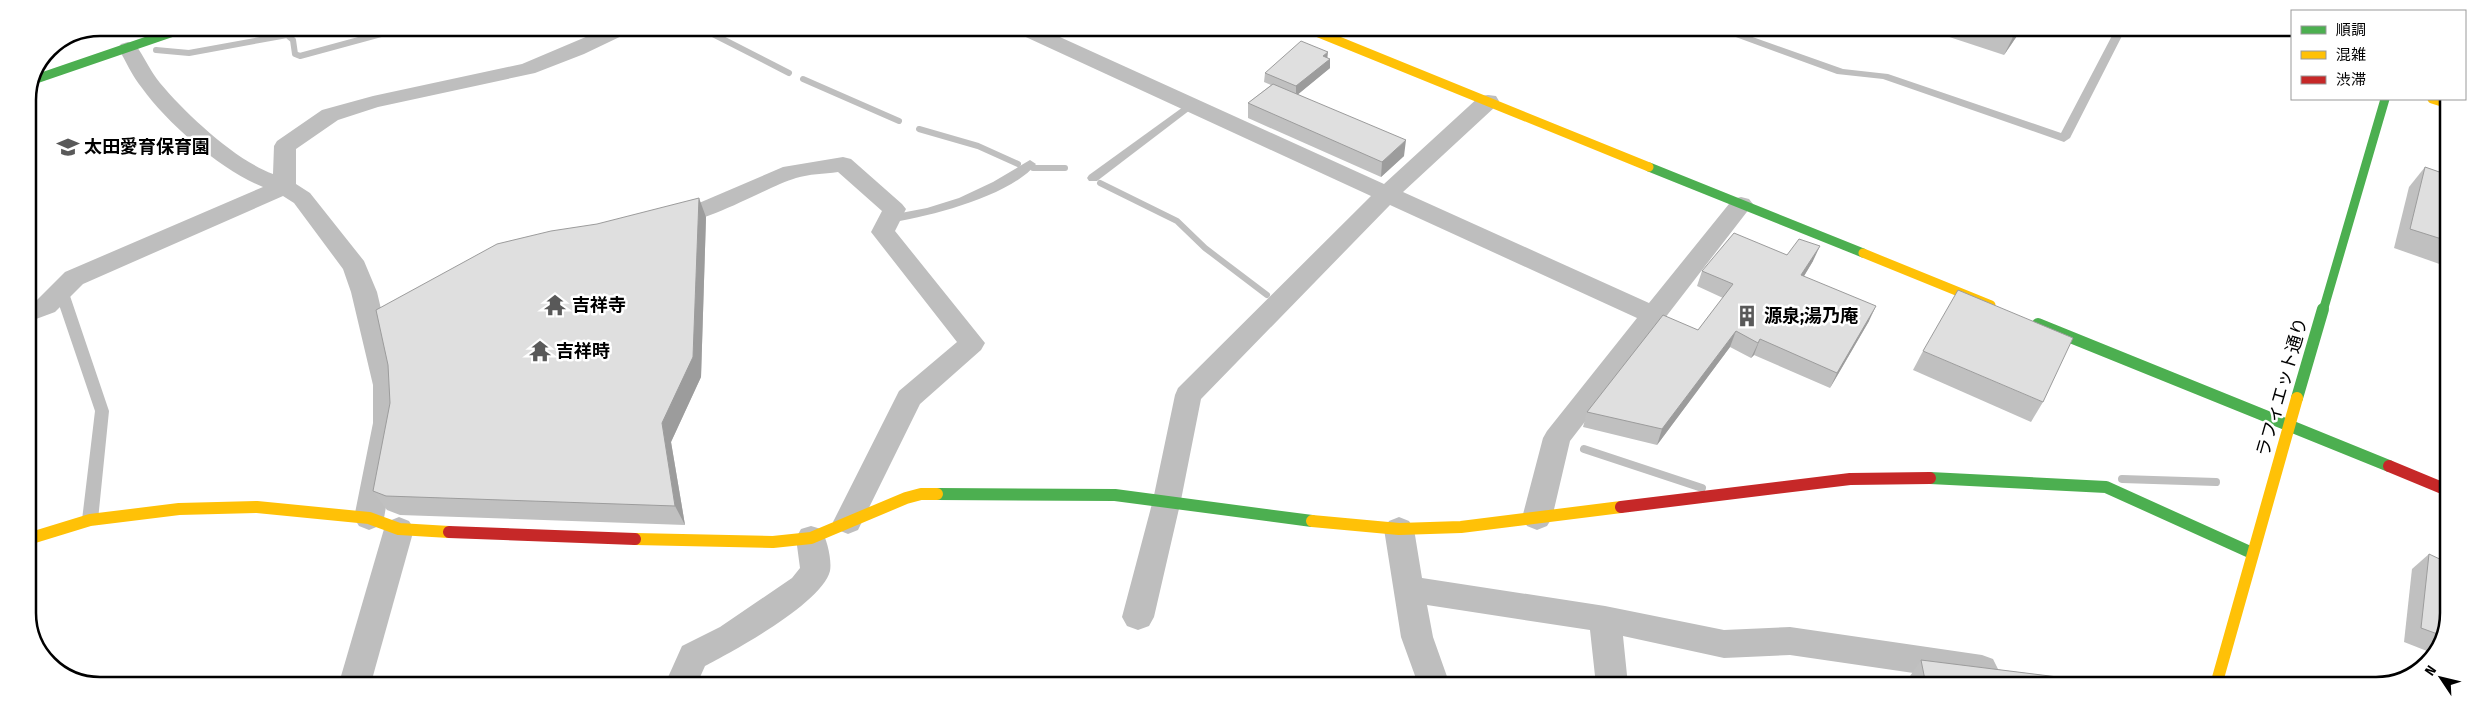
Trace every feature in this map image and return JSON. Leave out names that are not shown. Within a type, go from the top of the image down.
[{"type":"street","points":[[41,77],[133,40],[150,36]]},
{"type":"street","points":[[284,187],[285,146],[330,115],[373,102],[528,69],[577,50],[606,36]]},
{"type":"street","points":[[1039,36],[1652,315]]},
{"type":"street","points":[[1326,36],[2000,309]]},
{"type":"street","points":[[133,40],[150,85],[188,126],[251,174],[284,187],[302,198],[354,267],[372,325],[386,385],[387,423],[369,518]]},
{"type":"street","name":"ラフィエット通り","points":[[2218,677],[2252,553],[2385,100]]},
{"type":"street","points":[[1138,617],[1167,500],[1188,396],[1280,300],[1387,194],[1488,101]]},
{"type":"street","points":[[651,223],[706,208],[790,172],[843,164],[894,209],[883,232],[972,343],[909,398],[848,522]]},
{"type":"street","points":[[36,310],[46,306],[74,278],[284,187]]},
{"type":"street","points":[[1537,518],[1558,438],[1740,204]]},
{"type":"street","points":[[372,325],[432,293]]},
{"type":"street","points":[[2028,320],[2440,487]]},
{"type":"street","points":[[36,537],[90,520],[179,509],[257,507],[369,518],[399,529],[524,536],[773,542],[811,538],[906,498],[921,494],[1115,495],[1167,500],[1296,520],[1398,529],[1461,527],[1850,479],[1931,478],[2106,487],[2252,553]]},
{"type":"street","points":[[357,677],[399,529]]},
{"type":"street","points":[[1398,529],[1417,637],[1431,677]]},
{"type":"street","points":[[684,677],[693,656],[730,637],[803,587],[814,570],[811,538]]},
{"type":"street","points":[[1409,589],[1605,619],[1724,644],[1790,641],[2011,673]]},
{"type":"street","points":[[1605,619],[1611,677]]},
{"type":"lane","points":[[1739,36],[1841,72],[1884,76],[2064,138],[2117,36]]},
{"type":"lane","points":[[1093,178],[1190,105]]},
{"type":"lane","points":[[889,219],[920,214],[963,203],[1016,174],[1030,164]]},
{"type":"lane","points":[[61,290],[102,411],[90,520]]},
{"type":"building","points":[[1301,41],[1328,52],[1323,56],[1330,59],[1296,86],[1265,73]]},
{"type":"building","points":[[1273,84],[1406,140],[1382,162],[1248,103]]},
{"type":"building","points":[[2425,167],[2440,172],[2440,238],[2410,229]]},
{"type":"building","name":"吉祥時","points":[[699,198],[693,357],[662,423],[675,506],[386,496],[373,491],[390,403],[388,365],[376,310],[497,244],[551,231],[597,224]]},
{"type":"building","points":[[1734,233],[1787,255],[1799,239],[1820,246],[1801,275],[1876,306],[1837,373],[1760,339],[1758,343],[1736,331],[1662,429],[1587,412],[1663,315],[1698,330],[1733,284],[1702,271]]},
{"type":"building","points":[[1958,290],[2073,338],[2043,402],[1923,351]]},
{"type":"building","points":[[2429,554],[2440,559],[2440,613],[2436,634],[2421,628]]},
{"type":"building","points":[[1921,660],[2058,677],[1924,677]]},
{"type":"waterway","points":[[156,50],[189,53],[282,36]]},
{"type":"waterway","points":[[288,36],[293,40],[295,54],[300,56],[374,36]]},
{"type":"waterway","points":[[717,36],[789,73]]},
{"type":"waterway","points":[[803,79],[899,121]]},
{"type":"waterway","points":[[919,129],[978,146],[1018,164]]},
{"type":"waterway","points":[[1033,168],[1065,168]]},
{"type":"waterway","points":[[1100,183],[1177,221],[1205,248],[1267,295]]},
{"type":"waterway","points":[[1584,449],[1702,488]]},
{"type":"waterway","points":[[2122,479],[2216,482]]},
{"type":"traffic: fast","points":[[41,77],[162,36]]},
{"type":"traffic: fast","points":[[2297,398],[2385,100]]},
{"type":"traffic: fast","points":[[1649,167],[1863,253]]},
{"type":"traffic: fast","points":[[2038,324],[2389,466]]},
{"type":"traffic: fast","points":[[1930,478],[2106,487],[2252,553]]},
{"type":"traffic: fast","points":[[937,494],[1115,495],[1312,521]]},
{"type":"traffic: slow","points":[[1326,36],[1649,167]]},
{"type":"traffic: slow","points":[[2435,100],[2440,102]]},
{"type":"traffic: slow","points":[[1863,253],[1991,305]]},
{"type":"traffic: slow","points":[[2218,677],[2297,398]]},
{"type":"traffic: slow","points":[[635,539],[773,542],[811,538],[906,498],[921,494],[937,494]]},
{"type":"traffic: slow","points":[[36,537],[90,520],[179,509],[257,507],[369,518],[399,529],[449,532]]},
{"type":"traffic: slow","points":[[1312,521],[1399,529],[1461,527],[1621,507]]},
{"type":"traffic: jam","points":[[2389,466],[2440,487]]},
{"type":"traffic: jam","points":[[1621,507],[1850,479],[1930,478]]},
{"type":"traffic: jam","points":[[449,532],[635,539]]},
{"type":"place","name":"太田愛育保育園","points":[[68,147]]},
{"type":"place","name":"吉祥寺","points":[[555,305]]},
{"type":"place","name":"源泉;湯乃庵","points":[[1747,316]]},
{"type":"place","name":"吉祥時","points":[[540,351]]}]
